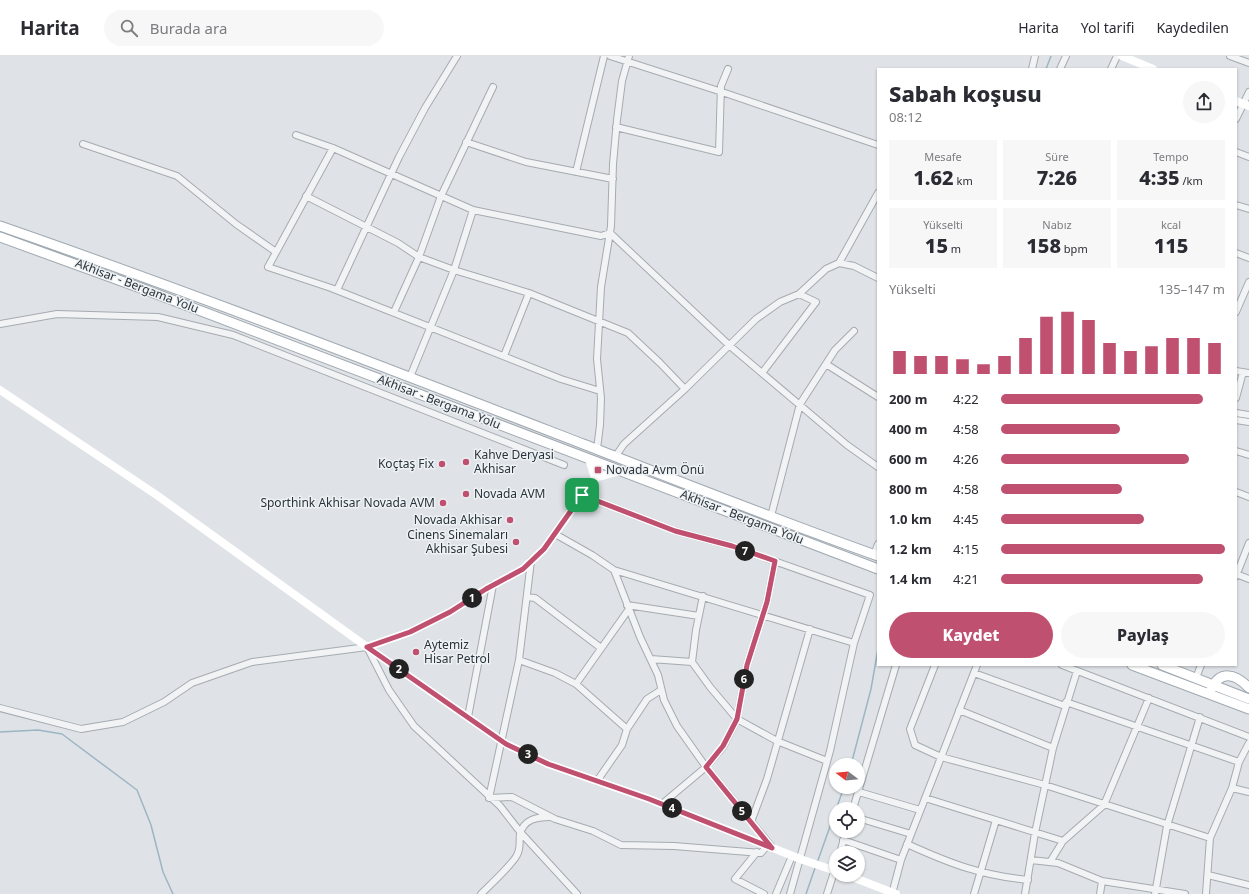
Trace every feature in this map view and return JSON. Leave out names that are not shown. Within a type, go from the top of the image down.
[{"type":"main road","name":"Akhisar - Bergama Yolu","points":[[0,226],[90,257],[410,377],[876,556]]},
{"type":"main road","name":"Akhisar - Bergama Yolu","points":[[0,237],[146,290],[877,569]]},
{"type":"main road","points":[[1135,666],[1249,709]]},
{"type":"main road","points":[[1165,666],[1249,699]]},
{"type":"main road","points":[[1209,694],[1215,681],[1224,676],[1234,676],[1241,680],[1249,688]]},
{"type":"street","points":[[337,290],[391,175],[425,108],[457,56]]},
{"type":"street","points":[[576,172],[604,56]]},
{"type":"street","points":[[610,56],[628,59],[877,145]]},
{"type":"street","points":[[1032,68],[1036,56]]},
{"type":"street","points":[[1060,68],[1066,56]]},
{"type":"street","points":[[1111,68],[1117,56]]},
{"type":"street","points":[[1122,56],[1151,68]]},
{"type":"street","points":[[1230,56],[1249,63]]},
{"type":"street","points":[[597,449],[600,425],[600,391],[597,359],[598,322],[601,287],[610,233],[616,127],[622,81],[628,59]]},
{"type":"street","points":[[616,127],[719,152],[721,86],[728,69]]},
{"type":"street","points":[[394,312],[419,256],[441,196],[493,87]]},
{"type":"street","points":[[1237,118],[1247,105],[1249,92]]},
{"type":"street","points":[[1237,101],[1247,105]]},
{"type":"street","points":[[296,135],[332,148],[473,210],[601,236],[610,233]]},
{"type":"street","points":[[466,142],[526,162],[612,179]]},
{"type":"street","points":[[82,144],[177,176],[236,224],[276,252]]},
{"type":"street","points":[[332,148],[268,267],[337,290],[561,378],[600,391]]},
{"type":"street","points":[[1237,152],[1249,157]]},
{"type":"street","points":[[839,263],[877,195]]},
{"type":"street","points":[[306,196],[419,256],[454,270],[529,293],[628,333],[685,389]]},
{"type":"street","points":[[1237,205],[1249,209]]},
{"type":"street","points":[[410,377],[454,270],[473,210]]},
{"type":"street","points":[[610,233],[730,346],[847,445],[877,466]]},
{"type":"street","points":[[1237,253],[1249,258]]},
{"type":"street","points":[[615,457],[624,444],[685,389],[756,319],[780,302],[799,294],[826,269],[839,263],[854,266],[877,278]]},
{"type":"street","points":[[1237,310],[1248,290],[1249,282]]},
{"type":"street","points":[[504,356],[529,293]]},
{"type":"street","points":[[762,373],[816,302],[799,294]]},
{"type":"street","points":[[0,324],[57,314],[158,317],[182,322],[240,338],[564,466]]},
{"type":"street","points":[[771,516],[800,404],[835,350],[854,331]]},
{"type":"street","points":[[826,364],[877,396]]},
{"type":"street","points":[[1237,394],[1243,372]]},
{"type":"street","points":[[0,390],[158,496],[367,647],[500,740],[548,764],[662,804],[769,847],[829,868]]},
{"type":"street","points":[[1237,413],[1249,415]]},
{"type":"street","points":[[1237,420],[1249,422]]},
{"type":"street","points":[[1237,451],[1249,455]]},
{"type":"street","points":[[589,459],[595,478]]},
{"type":"street","points":[[0,708],[81,729],[123,722],[164,702],[192,683],[252,662],[367,647],[416,629],[450,612],[493,585],[523,569],[544,549],[595,478],[620,471]]},
{"type":"street","points":[[1237,492],[1249,497]]},
{"type":"street","points":[[582,495],[675,531],[732,546],[870,595],[854,643],[827,761],[798,858],[790,894]]},
{"type":"street","points":[[554,534],[592,555],[614,570],[854,643]]},
{"type":"street","points":[[1237,573],[1249,543]]},
{"type":"street","points":[[489,798],[500,740],[519,660],[531,561]]},
{"type":"street","points":[[662,804],[706,767],[723,746],[737,719],[747,665],[762,616],[775,561]]},
{"type":"street","points":[[614,570],[628,607],[658,675],[664,700],[677,726],[706,767],[751,822],[769,847]]},
{"type":"street","points":[[1237,575],[1249,578]]},
{"type":"street","points":[[468,718],[493,585]]},
{"type":"street","points":[[703,596],[692,662],[710,687],[737,719],[777,741],[827,761]]},
{"type":"street","points":[[527,597],[535,598],[601,648]]},
{"type":"street","points":[[628,607],[699,616]]},
{"type":"street","points":[[576,684],[628,607]]},
{"type":"street","points":[[751,822],[767,779],[810,629]]},
{"type":"street","points":[[367,647],[388,690],[414,726],[489,798],[500,806],[520,833],[577,894]]},
{"type":"street","points":[[651,659],[692,662]]},
{"type":"street","points":[[519,660],[555,673],[576,684],[627,730]]},
{"type":"street","points":[[865,771],[896,666]]},
{"type":"street","points":[[935,666],[910,729],[915,745],[941,758],[1045,785],[1167,826],[1210,838]]},
{"type":"street","points":[[864,882],[894,894],[901,860],[977,666]]},
{"type":"street","points":[[1064,666],[1249,737]]},
{"type":"street","points":[[1196,678],[1201,666]]},
{"type":"street","points":[[1025,894],[1035,833],[1053,748],[1077,671]]},
{"type":"street","points":[[974,672],[1239,762]]},
{"type":"street","points":[[596,781],[622,745],[627,730],[647,699],[661,690]]},
{"type":"street","points":[[1050,862],[1062,841],[1104,805],[1149,698]]},
{"type":"street","points":[[959,710],[1053,748]]},
{"type":"street","points":[[1156,892],[1167,826],[1200,717]]},
{"type":"street","points":[[1206,894],[1210,838],[1232,788],[1239,762],[1249,742]]},
{"type":"street","points":[[1232,788],[1249,792]]},
{"type":"street","points":[[865,794],[920,810]]},
{"type":"street","points":[[489,798],[512,797],[552,817],[593,830],[621,845],[674,846],[761,853],[769,847]]},
{"type":"street","points":[[925,798],[1062,841]]},
{"type":"street","points":[[481,894],[517,856],[520,847],[520,833],[529,820],[539,817],[552,817]]},
{"type":"street","points":[[865,820],[911,834]]},
{"type":"street","points":[[974,894],[996,820]]},
{"type":"street","points":[[842,846],[843,840],[901,860]]},
{"type":"street","points":[[907,844],[946,862],[981,873],[1028,880]]},
{"type":"street","points":[[757,852],[735,879],[764,894]]},
{"type":"street","points":[[776,894],[798,858]]},
{"type":"street","points":[[1031,860],[1058,863],[1102,881],[1156,892],[1185,894]]},
{"type":"street","points":[[1208,875],[1249,886]]},
{"type":"street","points":[[1100,894],[1102,881]]},
{"type":"street","points":[[828,894],[832,882]]},
{"type":"waterway","points":[[1046,68],[1051,56]]},
{"type":"waterway","points":[[853,758],[871,689],[877,655]]},
{"type":"waterway","points":[[0,732],[38,730],[62,734],[137,790],[151,825],[163,872],[173,894]]},
{"type":"waterway","points":[[817,863],[842,794]]},
{"type":"waterway","points":[[806,894],[815,868]]},
{"type":"place","name":"Kahve Deryasi Akhisar","points":[[466,462]]},
{"type":"place","name":"Koçtaş Fix","points":[[442,464]]},
{"type":"place","name":"Novada Avm Önü","points":[[598,470]]},
{"type":"place","name":"Novada AVM","points":[[466,494]]},
{"type":"place","name":"Sporthink Akhisar Novada AVM","points":[[443,503]]},
{"type":"place","name":"Novada Akhisar","points":[[510,520]]},
{"type":"place","name":"Cinens Sinemaları Akhisar Şubesi","points":[[516,542]]},
{"type":"place","name":"Aytemiz Hisar Petrol","points":[[416,652]]},
{"type":"route","points":[[582,495],[675,531],[732,546],[775,561],[767,602],[747,665],[737,719],[723,746],[706,767],[772,848],[649,799],[548,764],[506,744],[367,647],[410,632],[450,612],[486,589],[523,569],[544,549],[582,495]]}]
